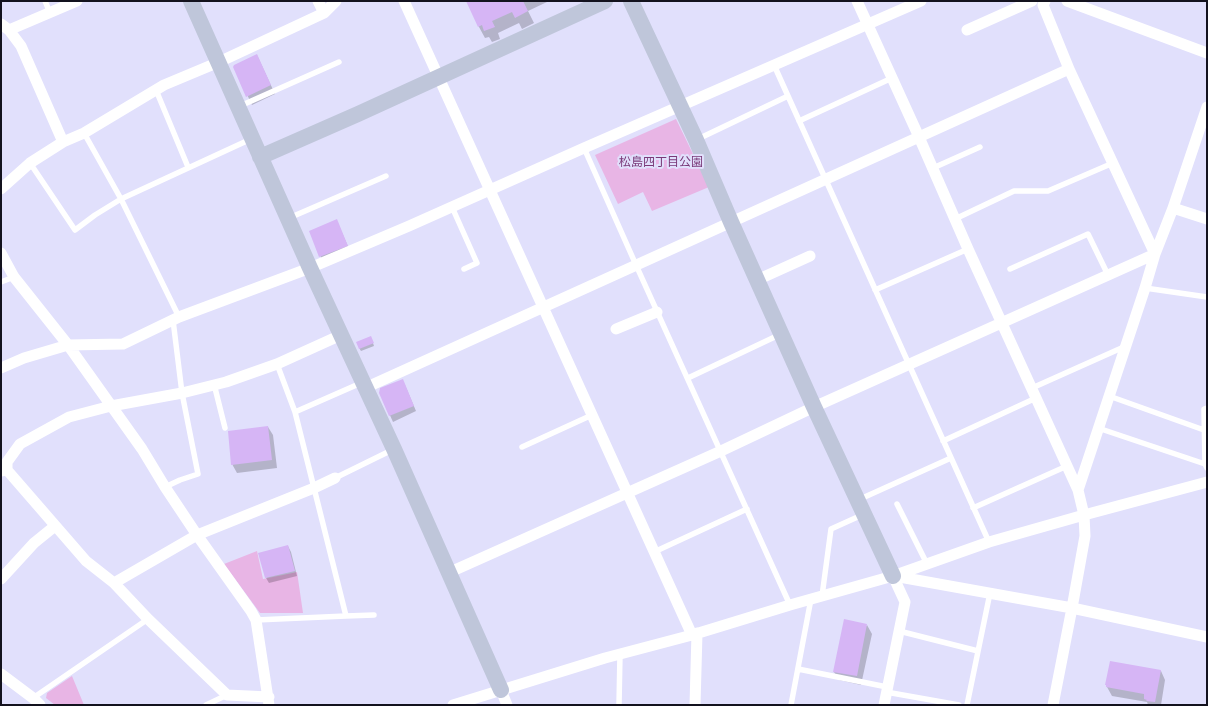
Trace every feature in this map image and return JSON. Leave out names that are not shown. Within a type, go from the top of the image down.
[{"type":"street","points":[[63,142],[21,46],[5,27],[50,13],[77,1]]},
{"type":"street","points":[[191,1],[287,218],[394,449],[507,705]]},
{"type":"street","points":[[318,1],[324,13]]},
{"type":"street","points":[[1,189],[30,163],[63,142],[84,133],[164,85],[219,62],[324,13],[336,1]]},
{"type":"street","points":[[404,1],[654,552],[694,634],[695,705]]},
{"type":"street","points":[[260,157],[605,1]]},
{"type":"street","points":[[631,1],[696,140],[814,407],[905,602],[884,705]]},
{"type":"street","points":[[857,1],[1078,490],[1084,515],[1085,536],[1053,705]]},
{"type":"street","points":[[1,368],[24,358],[68,345],[123,344],[176,319],[310,268],[452,207],[921,1]]},
{"type":"street","points":[[968,30],[1032,1]]},
{"type":"street","points":[[1045,1],[1043,5],[1069,69],[1155,254]]},
{"type":"street","points":[[1067,1],[1207,53]]},
{"type":"street","points":[[364,385],[543,308],[1069,69]]},
{"type":"street","points":[[1078,490],[1155,254],[1173,208],[1207,107]]},
{"type":"street","points":[[1173,208],[1207,219]]},
{"type":"street","points":[[1,253],[14,277],[68,345],[111,406],[142,449],[197,535],[256,620],[269,701],[228,695],[148,619],[114,583],[86,561],[4,470],[7,462],[20,444],[69,417],[111,406],[214,384],[276,364],[341,335]]},
{"type":"street","points":[[448,573],[1155,254]]},
{"type":"street","points":[[757,280],[810,256]]},
{"type":"street","points":[[616,329],[657,312]]},
{"type":"street","points":[[114,583],[197,535],[314,488],[335,478]]},
{"type":"street","points":[[453,705],[620,654],[893,576],[989,542],[1207,482]]},
{"type":"street","points":[[1,579],[34,543],[55,526]]},
{"type":"street","points":[[893,576],[1072,608],[1207,637]]},
{"type":"street","points":[[1,674],[36,701]]},
{"type":"lane","points":[[45,1],[50,13]]},
{"type":"lane","points":[[238,107],[339,62]]},
{"type":"lane","points":[[774,65],[989,542]]},
{"type":"lane","points":[[799,121],[892,78]]},
{"type":"lane","points":[[156,90],[188,167]]},
{"type":"lane","points":[[696,140],[788,96]]},
{"type":"lane","points":[[84,133],[121,199],[176,319],[182,392],[198,474],[165,487]]},
{"type":"lane","points":[[30,163],[75,230],[95,215],[121,199],[252,139]]},
{"type":"lane","points":[[933,168],[980,147]]},
{"type":"lane","points":[[584,148],[790,605]]},
{"type":"lane","points":[[955,219],[1014,191],[1048,191],[1113,163]]},
{"type":"lane","points":[[287,218],[386,176]]},
{"type":"lane","points":[[452,207],[477,263],[464,269]]},
{"type":"lane","points":[[1010,269],[1088,234],[1108,275]]},
{"type":"lane","points":[[876,290],[968,249]]},
{"type":"lane","points":[[1,282],[14,277]]},
{"type":"lane","points":[[1145,288],[1207,296]]},
{"type":"lane","points":[[688,378],[781,334]]},
{"type":"lane","points":[[943,441],[1126,345]]},
{"type":"lane","points":[[276,364],[295,412],[346,616]]},
{"type":"lane","points":[[214,384],[225,428]]},
{"type":"lane","points":[[295,412],[364,385]]},
{"type":"lane","points":[[1109,396],[1204,430]]},
{"type":"lane","points":[[1098,428],[1206,466],[1204,409],[1207,408]]},
{"type":"lane","points":[[522,447],[592,415]]},
{"type":"lane","points":[[335,478],[394,449]]},
{"type":"lane","points":[[791,705],[798,669],[817,597],[831,529],[861,507],[951,458]]},
{"type":"lane","points":[[973,508],[1067,466]]},
{"type":"lane","points":[[897,504],[927,564]]},
{"type":"lane","points":[[654,552],[747,509]]},
{"type":"lane","points":[[967,705],[990,593]]},
{"type":"lane","points":[[256,620],[374,615]]},
{"type":"lane","points":[[36,701],[148,619]]},
{"type":"lane","points":[[899,631],[978,651]]},
{"type":"lane","points":[[619,705],[620,654]]},
{"type":"lane","points":[[798,669],[959,705]]},
{"type":"lane","points":[[206,705],[228,695]]},
{"type":"green space","name":"松島四丁目公園","points":[[676,119],[709,187],[652,211],[643,192],[618,204],[595,155]]},
{"type":"green space","points":[[257,551],[263,579],[297,572],[303,613],[260,613],[224,564]]},
{"type":"green space","points":[[72,676],[84,705],[55,705],[46,698],[47,693]]},
{"type":"building","points":[[466,1],[523,1],[528,11],[515,18],[512,12],[492,21],[495,27],[484,31],[482,25],[478,27]]},
{"type":"building","points":[[257,54],[271,85],[246,97],[233,67],[234,65]]},
{"type":"building","points":[[337,219],[348,246],[319,257],[309,231]]},
{"type":"building","points":[[371,336],[374,343],[359,349],[356,342]]},
{"type":"building","points":[[403,379],[414,406],[389,416],[379,393],[380,388]]},
{"type":"building","points":[[268,426],[272,460],[231,465],[228,431]]},
{"type":"building","points":[[288,545],[295,571],[265,578],[258,553]]},
{"type":"building","points":[[844,619],[867,624],[857,676],[833,672]]},
{"type":"building","points":[[1110,661],[1161,670],[1155,702],[1146,701],[1147,700],[1144,699],[1144,694],[1106,687],[1105,685]]}]
